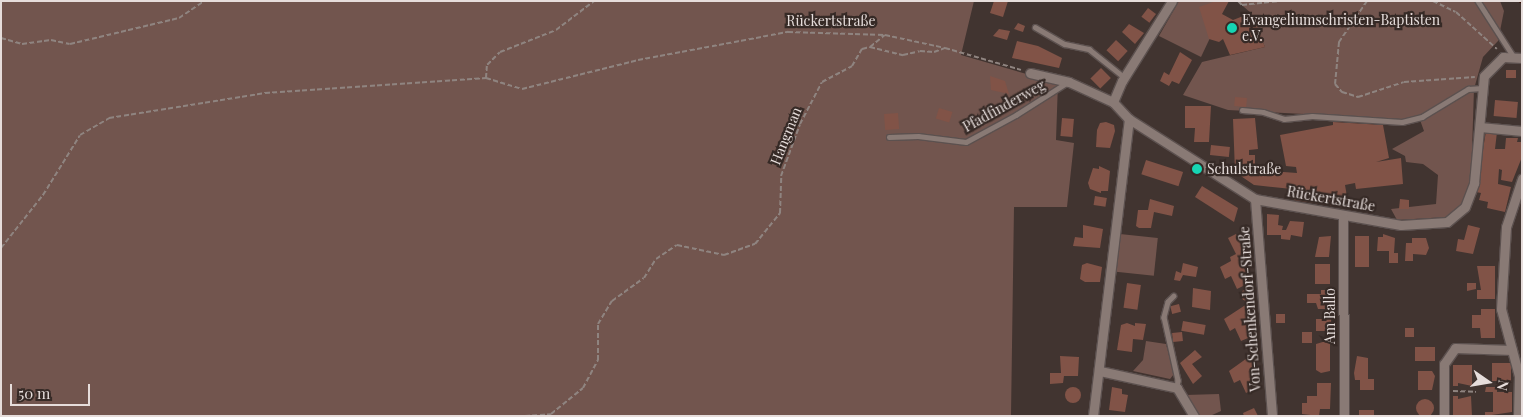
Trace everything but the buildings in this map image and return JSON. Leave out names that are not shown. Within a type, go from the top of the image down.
[{"type":"street","points":[[1113,102],[1124,77],[1172,1]]},
{"type":"street","points":[[1484,76],[1503,57],[1518,58]]},
{"type":"street","points":[[1030,73],[1069,82],[1113,102],[1129,119],[1100,371],[1093,416]]},
{"type":"street","name":"Rückertstraße","points":[[1129,119],[1255,199],[1343,217],[1401,225],[1447,222],[1465,207],[1474,183],[1484,76]]},
{"type":"street","points":[[1480,127],[1522,131]]},
{"type":"street","points":[[1518,416],[1519,376],[1501,309],[1506,227],[1522,179]]},
{"type":"street","name":"Von-Schenkendorf-Straße","points":[[1255,199],[1272,416]]},
{"type":"street","name":"Am Ballo","points":[[1343,217],[1344,416]]},
{"type":"street","points":[[1444,416],[1444,364],[1455,348],[1512,350]]},
{"type":"street","points":[[1100,371],[1177,388],[1194,416]]},
{"type":"lane","points":[[1478,1],[1518,58]]},
{"type":"lane","points":[[1035,27],[1065,44],[1089,49],[1124,77]]},
{"type":"lane","name":"Pfadfinderweg","points":[[889,137],[918,136],[941,141],[966,142],[1016,115],[1069,82]]},
{"type":"lane","points":[[1242,110],[1263,112],[1284,119],[1312,116],[1402,122],[1422,117],[1468,89],[1482,88]]},
{"type":"lane","points":[[1174,296],[1168,302],[1164,317],[1178,380],[1177,388]]},
{"type":"path","points":[[1,38],[22,44],[51,40],[70,44],[179,18],[204,1]]},
{"type":"path","points":[[1,248],[43,195],[80,135],[109,118],[265,93],[486,78],[487,65],[500,52],[556,30],[594,1]]},
{"type":"path","points":[[1238,1],[1242,6],[1278,1]]},
{"type":"path","points":[[1367,1],[1339,42],[1335,84],[1342,92],[1358,97],[1404,82],[1484,76]]},
{"type":"path","points":[[1433,1],[1456,12],[1486,37],[1503,57]]},
{"type":"path","name":"Rückertstraße","points":[[486,78],[522,89],[638,60],[788,32],[885,35],[945,48],[1030,73]]},
{"type":"path","name":"Hangman","points":[[525,416],[551,414],[583,388],[598,360],[598,324],[612,301],[644,278],[656,259],[677,245],[724,255],[755,244],[780,213],[781,176],[800,124],[822,82],[852,66],[862,49],[870,47],[885,35]]},
{"type":"path","points":[[870,47],[903,55],[920,51],[934,52],[945,48]]},
{"type":"path","points":[[1444,391],[1476,392]]},
{"type":"shaded area","points":[[1,1],[974,1],[961,55],[1058,83],[1056,140],[1074,143],[1067,207],[1014,207],[1011,416],[1,416]]},
{"type":"shaded area","points":[[1179,1],[1216,1],[1210,38],[1201,57],[1159,36]]},
{"type":"shaded area","points":[[1237,1],[1500,1],[1504,11],[1498,41],[1483,57],[1474,89],[1471,181],[1463,206],[1447,217],[1397,220],[1391,209],[1436,204],[1438,175],[1423,164],[1406,162],[1405,156],[1392,149],[1424,131],[1420,120],[1228,110],[1183,95],[1202,62],[1265,47],[1251,13]]},
{"type":"shaded area","points":[[1120,234],[1158,238],[1154,276],[1116,272]]},
{"type":"shaded area","points":[[1146,341],[1166,344],[1174,374],[1170,379],[1133,371],[1143,360]]},
{"type":"shaded area","points":[[1219,394],[1221,411],[1210,416],[1198,416],[1185,395]]},
{"type":"place","name":"Evangeliumschristen-Baptisten e.V.","points":[[1232,28]]},
{"type":"place","name":"Schulstraße","points":[[1197,169]]}]
